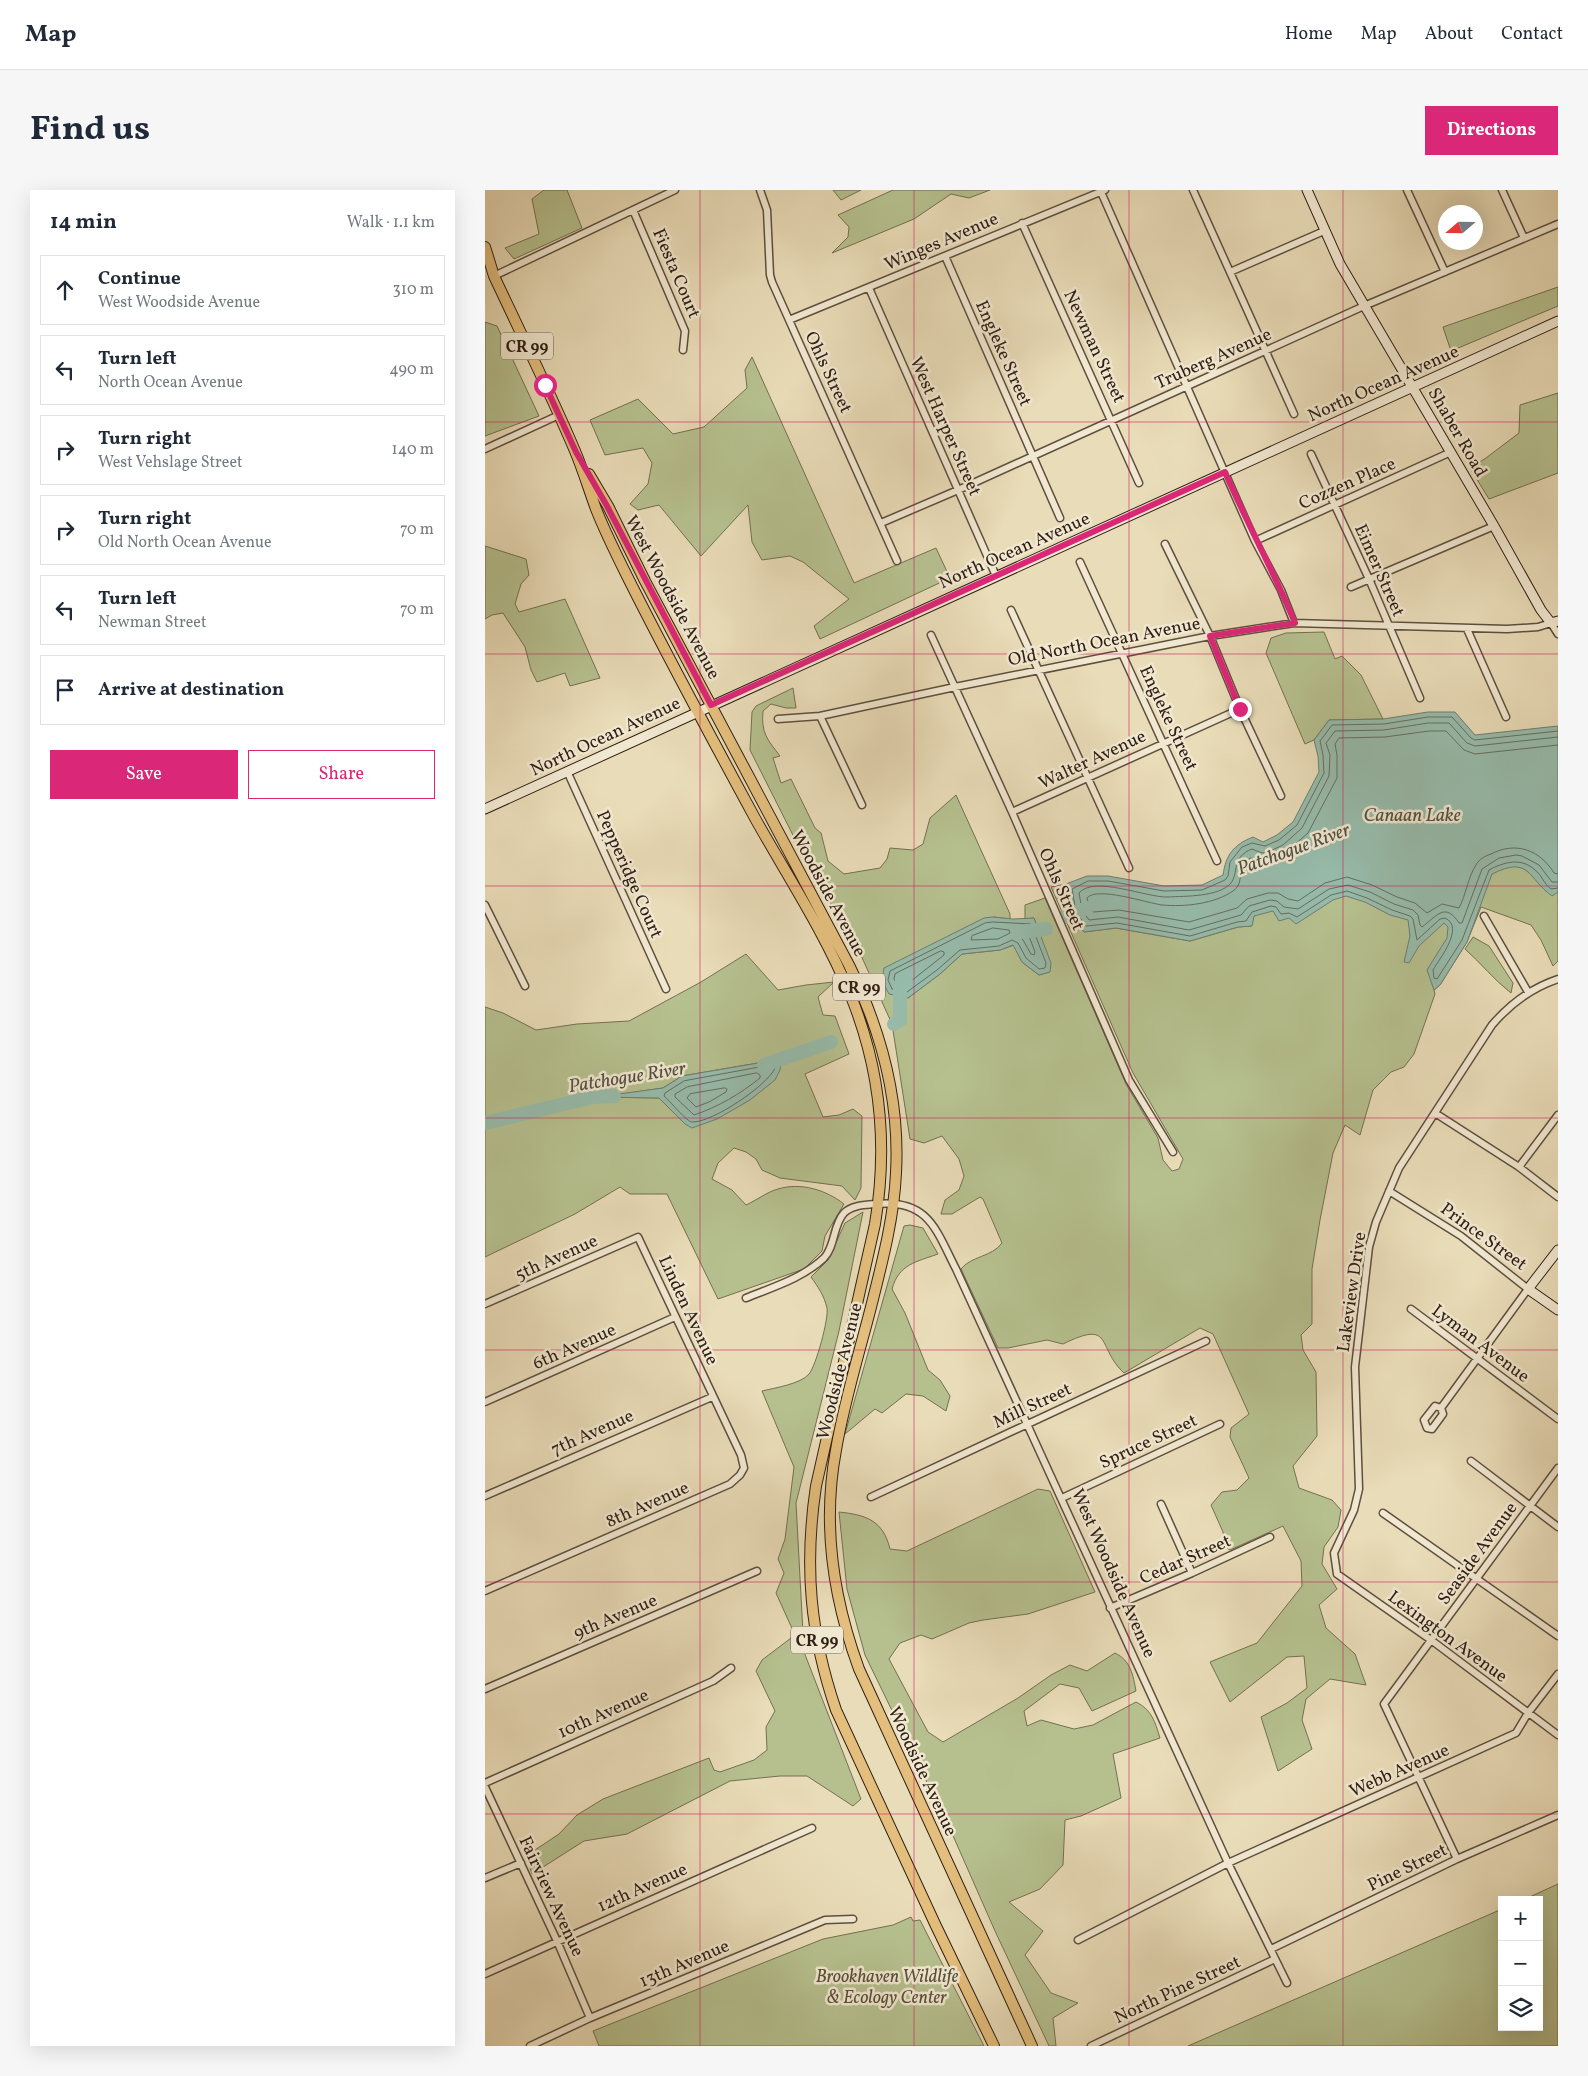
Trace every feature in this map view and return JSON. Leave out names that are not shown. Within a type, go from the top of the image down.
[{"type":"main road","name":"Shaber Road","points":[[1307,190],[1324,231],[1364,306],[1451,452],[1541,610],[1554,622]]},
{"type":"main road","name":"West Woodside Avenue","points":[[485,247],[494,276]]},
{"type":"main road","name":"West Woodside Avenue","points":[[485,262],[494,276],[576,452],[597,511],[627,575],[698,711]]},
{"type":"main road","name":"North Ocean Avenue","points":[[485,809],[1558,321]]},
{"type":"main road","name":"West Woodside Avenue","points":[[576,452],[607,506],[711,705]]},
{"type":"main road","name":"Woodside Avenue","points":[[711,705],[849,965],[873,1018],[885,1058],[895,1114],[897,1157],[816,1486],[812,1514],[809,1570],[814,1627],[827,1683],[836,1710],[994,2046]]},
{"type":"main road","name":"Woodside Avenue","points":[[698,711],[844,980],[857,1013],[871,1059],[880,1115],[886,1204],[880,1270],[836,1450],[830,1507],[831,1543],[836,1588],[849,1643],[859,1669],[1032,2046]]},
{"type":"main road","points":[[1529,1288],[1558,1250]]},
{"type":"main road","name":"Prince Street","points":[[1529,1288],[1558,1310]]},
{"type":"street","points":[[494,276],[675,190]]},
{"type":"street","name":"Ohls Street","points":[[760,190],[767,210],[769,275],[897,560]]},
{"type":"street","points":[[1193,190],[1294,414]]},
{"type":"street","points":[[1407,190],[1445,272]]},
{"type":"street","points":[[1503,190],[1524,238]]},
{"type":"street","points":[[1103,191],[1255,541],[1281,590],[1295,623]]},
{"type":"street","name":"Winges Avenue","points":[[789,320],[1103,191]]},
{"type":"street","name":"Fiesta Court","points":[[633,210],[685,331],[683,350]]},
{"type":"street","name":"Newman Street","points":[[1022,223],[1139,482]]},
{"type":"street","name":"Truberg Avenue","points":[[881,523],[1364,306],[1558,224]]},
{"type":"street","points":[[1231,272],[1324,231]]},
{"type":"street","name":"Engleke Street","points":[[945,256],[1060,518]]},
{"type":"street","name":"West Harper Street","points":[[869,288],[996,576]]},
{"type":"street","points":[[485,449],[559,415]]},
{"type":"street","name":"Cozzen Place","points":[[1255,541],[1451,452]]},
{"type":"street","name":"Eimer Street","points":[[1311,454],[1369,579],[1421,698]]},
{"type":"street","points":[[1351,587],[1494,526]]},
{"type":"street","points":[[1165,544],[1210,636],[1240,709],[1281,796]]},
{"type":"street","name":"Engleke Street","points":[[1080,562],[1217,861]]},
{"type":"street","points":[[1011,610],[1129,868]]},
{"type":"street","name":"Old North Ocean Avenue","points":[[778,719],[820,716],[1210,636],[1295,623],[1467,629],[1525,628],[1554,622]]},
{"type":"street","name":"Shaber Road","points":[[1554,622],[1558,634]]},
{"type":"street","points":[[1467,629],[1506,717]]},
{"type":"street","name":"Ohls Street","points":[[931,635],[1012,812],[1129,1080],[1173,1152]]},
{"type":"street","name":"Walter Avenue","points":[[1012,812],[1240,709]]},
{"type":"street","points":[[820,716],[862,805]]},
{"type":"street","name":"Pepperidge Court","points":[[567,771],[666,989]]},
{"type":"street","points":[[485,906],[488,918],[525,986]]},
{"type":"street","points":[[1484,916],[1528,992]]},
{"type":"street","name":"Lakeview Drive","points":[[1334,1553],[1354,1510],[1359,1489],[1355,1367],[1369,1247],[1376,1222],[1399,1168],[1492,1025],[1505,1010],[1528,992],[1558,979]]},
{"type":"street","points":[[1435,1112],[1519,1167],[1558,1197]]},
{"type":"street","points":[[1519,1167],[1558,1115]]},
{"type":"street","name":"Prince Street","points":[[1389,1192],[1461,1236],[1529,1288]]},
{"type":"street","points":[[747,1298],[802,1274],[825,1257],[838,1224],[845,1213],[854,1207],[886,1204]]},
{"type":"street","name":"West Woodside Avenue","points":[[886,1204],[908,1207],[920,1212],[935,1227],[1062,1498],[1110,1608],[1228,1863],[1287,1983]]},
{"type":"street","name":"5th Avenue","points":[[485,1304],[638,1237]]},
{"type":"street","name":"Linden Avenue","points":[[638,1237],[712,1397]]},
{"type":"street","points":[[1441,1408],[1529,1288]]},
{"type":"street","name":"Lyman Avenue","points":[[1411,1309],[1558,1419]]},
{"type":"street","name":"6th Avenue","points":[[485,1402],[675,1317]]},
{"type":"street","name":"Mill Street","points":[[871,1497],[1206,1341]]},
{"type":"street","name":"7th Avenue","points":[[485,1496],[712,1397]]},
{"type":"street","name":"8th Avenue","points":[[485,1591],[729,1484],[740,1475],[744,1468],[741,1455],[712,1397]]},
{"type":"street","name":"Spruce Street","points":[[1062,1498],[1220,1424]]},
{"type":"street","points":[[1471,1461],[1558,1528]]},
{"type":"street","name":"Seaside Avenue","points":[[1418,1778],[1384,1704],[1558,1468]]},
{"type":"street","points":[[1161,1504],[1192,1573]]},
{"type":"street","points":[[1383,1513],[1558,1636]]},
{"type":"street","name":"Cedar Street","points":[[1110,1608],[1271,1537]]},
{"type":"street","name":"Lexington Avenue","points":[[1334,1553],[1337,1574],[1431,1640],[1558,1736]]},
{"type":"street","name":"9th Avenue","points":[[485,1689],[757,1571]]},
{"type":"street","name":"10th Avenue","points":[[485,1783],[718,1679],[731,1668]]},
{"type":"street","name":"Webb Avenue","points":[[1078,1940],[1228,1863],[1516,1733],[1528,1713],[1558,1674]]},
{"type":"street","points":[[1418,1778],[1457,1859]]},
{"type":"street","name":"Fairview Avenue","points":[[485,1787],[557,1941],[590,2018]]},
{"type":"street","name":"Pine Street","points":[[1271,1949],[1457,1859],[1558,1815]]},
{"type":"street","name":"12th Avenue","points":[[485,1974],[812,1828]]},
{"type":"street","points":[[485,1878],[521,1863]]},
{"type":"street","name":"13th Avenue","points":[[530,2046],[590,2018],[825,1920],[853,1919]]},
{"type":"street","name":"North Pine Street","points":[[1091,2046],[1275,1959]]},
{"type":"green space","points":[[544,190],[567,190],[582,228],[514,259],[505,248],[539,234],[532,199]]},
{"type":"green space","points":[[833,190],[861,190],[841,200]]},
{"type":"green space","points":[[893,190],[990,190],[969,198],[951,194],[914,219],[832,253],[848,237],[849,227],[838,215]]},
{"type":"green space","points":[[1558,287],[1558,306],[1451,351],[1443,327]]},
{"type":"green space","points":[[485,322],[497,326],[539,416],[485,436]]},
{"type":"green space","points":[[752,357],[854,583],[936,548],[950,578],[820,639],[814,626],[849,599],[803,562],[790,556],[762,560],[752,542],[748,505],[701,556],[659,505],[638,510],[630,504],[648,484],[652,463],[643,448],[605,455],[590,420],[638,399],[673,434],[704,427],[747,388],[745,370]]},
{"type":"green space","points":[[1558,393],[1558,473],[1489,499],[1470,468],[1519,433],[1520,405]]},
{"type":"green space","points":[[485,546],[526,559],[529,575],[521,584],[515,604],[519,612],[565,599],[600,678],[570,686],[565,673],[537,682],[531,670],[525,647],[503,613],[492,615],[485,619]]},
{"type":"green space","points":[[1324,632],[1335,659],[1342,656],[1361,675],[1383,719],[1329,720],[1314,740],[1305,744],[1266,653],[1271,638],[1286,633]]},
{"type":"green space","points":[[793,688],[796,708],[786,708],[771,704],[763,711],[764,730],[768,740],[780,756],[773,758],[781,783],[791,779],[815,828],[821,833],[828,861],[844,874],[880,868],[887,859],[890,848],[913,850],[923,844],[930,818],[956,795],[1010,914],[1010,919],[993,917],[908,998],[940,974],[962,954],[1000,950],[1014,945],[1022,962],[1039,975],[1049,972],[1034,918],[1025,919],[1025,905],[1045,898],[1126,1084],[1158,1138],[1163,1160],[1172,1171],[1179,1169],[1183,1159],[1133,1073],[1051,887],[1066,884],[1071,915],[1084,932],[1116,928],[1190,941],[1238,927],[1251,926],[1254,916],[1279,898],[1558,842],[1558,961],[1553,966],[1541,940],[1531,925],[1481,907],[1467,942],[1440,985],[1434,990],[1435,994],[1414,1054],[1404,1067],[1391,1072],[1373,1090],[1360,1135],[1345,1125],[1333,1153],[1312,1269],[1312,1324],[1301,1335],[1303,1350],[1316,1372],[1317,1436],[1293,1466],[1299,1488],[1332,1500],[1341,1510],[1338,1527],[1324,1547],[1322,1564],[1337,1589],[1319,1605],[1326,1628],[1355,1654],[1366,1685],[1330,1679],[1306,1699],[1302,1720],[1312,1749],[1278,1771],[1261,1717],[1287,1703],[1307,1688],[1304,1656],[1287,1657],[1230,1702],[1210,1662],[1257,1643],[1302,1586],[1301,1561],[1283,1526],[1230,1550],[1225,1547],[1223,1532],[1211,1505],[1222,1492],[1237,1490],[1249,1478],[1230,1437],[1231,1428],[1249,1414],[1213,1334],[1200,1328],[1124,1373],[1115,1363],[1102,1339],[1097,1335],[1090,1334],[1063,1344],[1047,1340],[1008,1348],[998,1348],[961,1269],[970,1261],[998,1248],[1002,1243],[983,1199],[980,1197],[952,1214],[941,1214],[945,1200],[959,1190],[964,1176],[959,1159],[942,1136],[924,1143],[910,1139],[892,1024],[845,920],[840,919],[806,861],[750,750],[752,712],[756,706]]},
{"type":"green space","points":[[1473,937],[1489,946],[1513,983],[1511,993],[1465,949]]},
{"type":"green space","points":[[746,954],[778,990],[834,982],[818,997],[823,1015],[835,1016],[849,1054],[805,1074],[823,1117],[839,1115],[853,1109],[862,1116],[861,1188],[855,1200],[842,1186],[780,1178],[762,1170],[756,1159],[746,1152],[734,1148],[718,1163],[712,1179],[732,1190],[746,1205],[774,1190],[795,1186],[821,1191],[837,1199],[844,1204],[825,1236],[822,1251],[804,1269],[718,1299],[667,1194],[630,1194],[620,1187],[575,1214],[485,1257],[485,1007],[503,1013],[536,1030],[577,1024],[629,1021],[701,982]],"holes":[[[781,1059],[685,1124],[659,1098],[602,1097],[663,1088],[682,1076]]]},
{"type":"green space","points":[[863,1212],[839,1331],[796,1503],[804,1652],[861,1799],[853,1806],[807,1776],[780,1776],[730,1781],[627,1834],[584,1841],[532,1874],[526,1856],[559,1834],[577,1815],[603,1799],[709,1758],[714,1770],[720,1772],[754,1760],[767,1750],[766,1727],[775,1711],[756,1671],[762,1660],[795,1635],[776,1593],[784,1573],[778,1559],[785,1539],[794,1467],[762,1391],[800,1380],[809,1374],[812,1369],[821,1342],[827,1308],[811,1277],[828,1260],[845,1223]]},
{"type":"green space","points":[[910,1225],[923,1228],[938,1254],[909,1265],[899,1274],[892,1289],[905,1313],[928,1370],[940,1380],[950,1396],[946,1411],[923,1396],[906,1394],[882,1413],[875,1409],[845,1434],[904,1226]]},
{"type":"green space","points":[[1038,1489],[1050,1491],[1095,1592],[1028,1614],[969,1623],[932,1639],[921,1635],[900,1643],[889,1659],[928,1732],[943,1742],[1070,1665],[1087,1671],[1115,1653],[1128,1664],[1136,1691],[1092,1711],[1079,1688],[1060,1684],[1024,1711],[1027,1726],[1041,1720],[1074,1729],[1093,1725],[1136,1702],[1146,1709],[1154,1722],[1160,1738],[1113,1754],[1121,1798],[1081,1816],[1065,1820],[1063,1865],[1040,1889],[1009,1902],[1043,1931],[1025,1955],[1051,1993],[1078,2003],[1053,2018],[1056,2046],[1049,2046],[954,1838],[865,1655],[847,1589],[839,1512],[865,1517],[872,1521],[883,1531],[890,1549],[907,1551]]},
{"type":"green space","points":[[1558,1884],[1558,2046],[1188,2046],[1498,1911],[1498,2031],[1543,2031],[1543,1896],[1532,1896]]},
{"type":"green space","name":"Brookhaven Wildlife & Ecology Center","points":[[911,1917],[913,1921],[920,1920],[984,2046],[599,2046],[593,2031],[823,1939],[893,1925]]},
{"type":"water","name":"Canaan Lake","points":[[1428,712],[1455,712],[1475,735],[1558,726],[1558,892],[1552,896],[1527,871],[1521,868],[1504,869],[1492,874],[1467,942],[1440,985],[1434,990],[1427,970],[1447,938],[1448,927],[1444,923],[1419,946],[1409,963],[1404,962],[1410,936],[1408,920],[1390,915],[1365,902],[1346,896],[1333,900],[1296,924],[1289,918],[1279,921],[1273,911],[1254,916],[1252,926],[1238,927],[1190,941],[1116,928],[1084,932],[1071,915],[1066,884],[1087,876],[1108,876],[1164,886],[1202,885],[1223,875],[1229,856],[1236,847],[1246,840],[1253,837],[1263,842],[1277,835],[1293,822],[1319,772],[1314,740],[1329,720],[1383,719]]},
{"type":"water","points":[[984,918],[1013,919],[1034,918],[1051,963],[1050,972],[1039,975],[1022,962],[1013,945],[1000,950],[962,954],[940,974],[908,998],[889,994],[882,981],[884,968]]},
{"type":"water","points":[[782,1059],[780,1070],[775,1080],[750,1100],[717,1119],[692,1128],[685,1124],[659,1098],[597,1097],[663,1088],[682,1076]]},
{"type":"waterway","name":"Patchogue River","points":[[1064,917],[1087,908]]},
{"type":"waterway","name":"Patchogue River","points":[[1022,932],[1046,929]]},
{"type":"waterway","name":"Patchogue River","points":[[894,1024],[900,1020],[900,985],[906,982]]},
{"type":"waterway","name":"Patchogue River","points":[[764,1065],[831,1042]]},
{"type":"waterway","name":"Patchogue River","points":[[485,1123],[593,1097],[614,1096]]},
{"type":"route","points":[[545,385],[576,452],[607,506],[711,705],[1225,472],[1255,541],[1281,590],[1295,623],[1210,636],[1240,709]]}]
